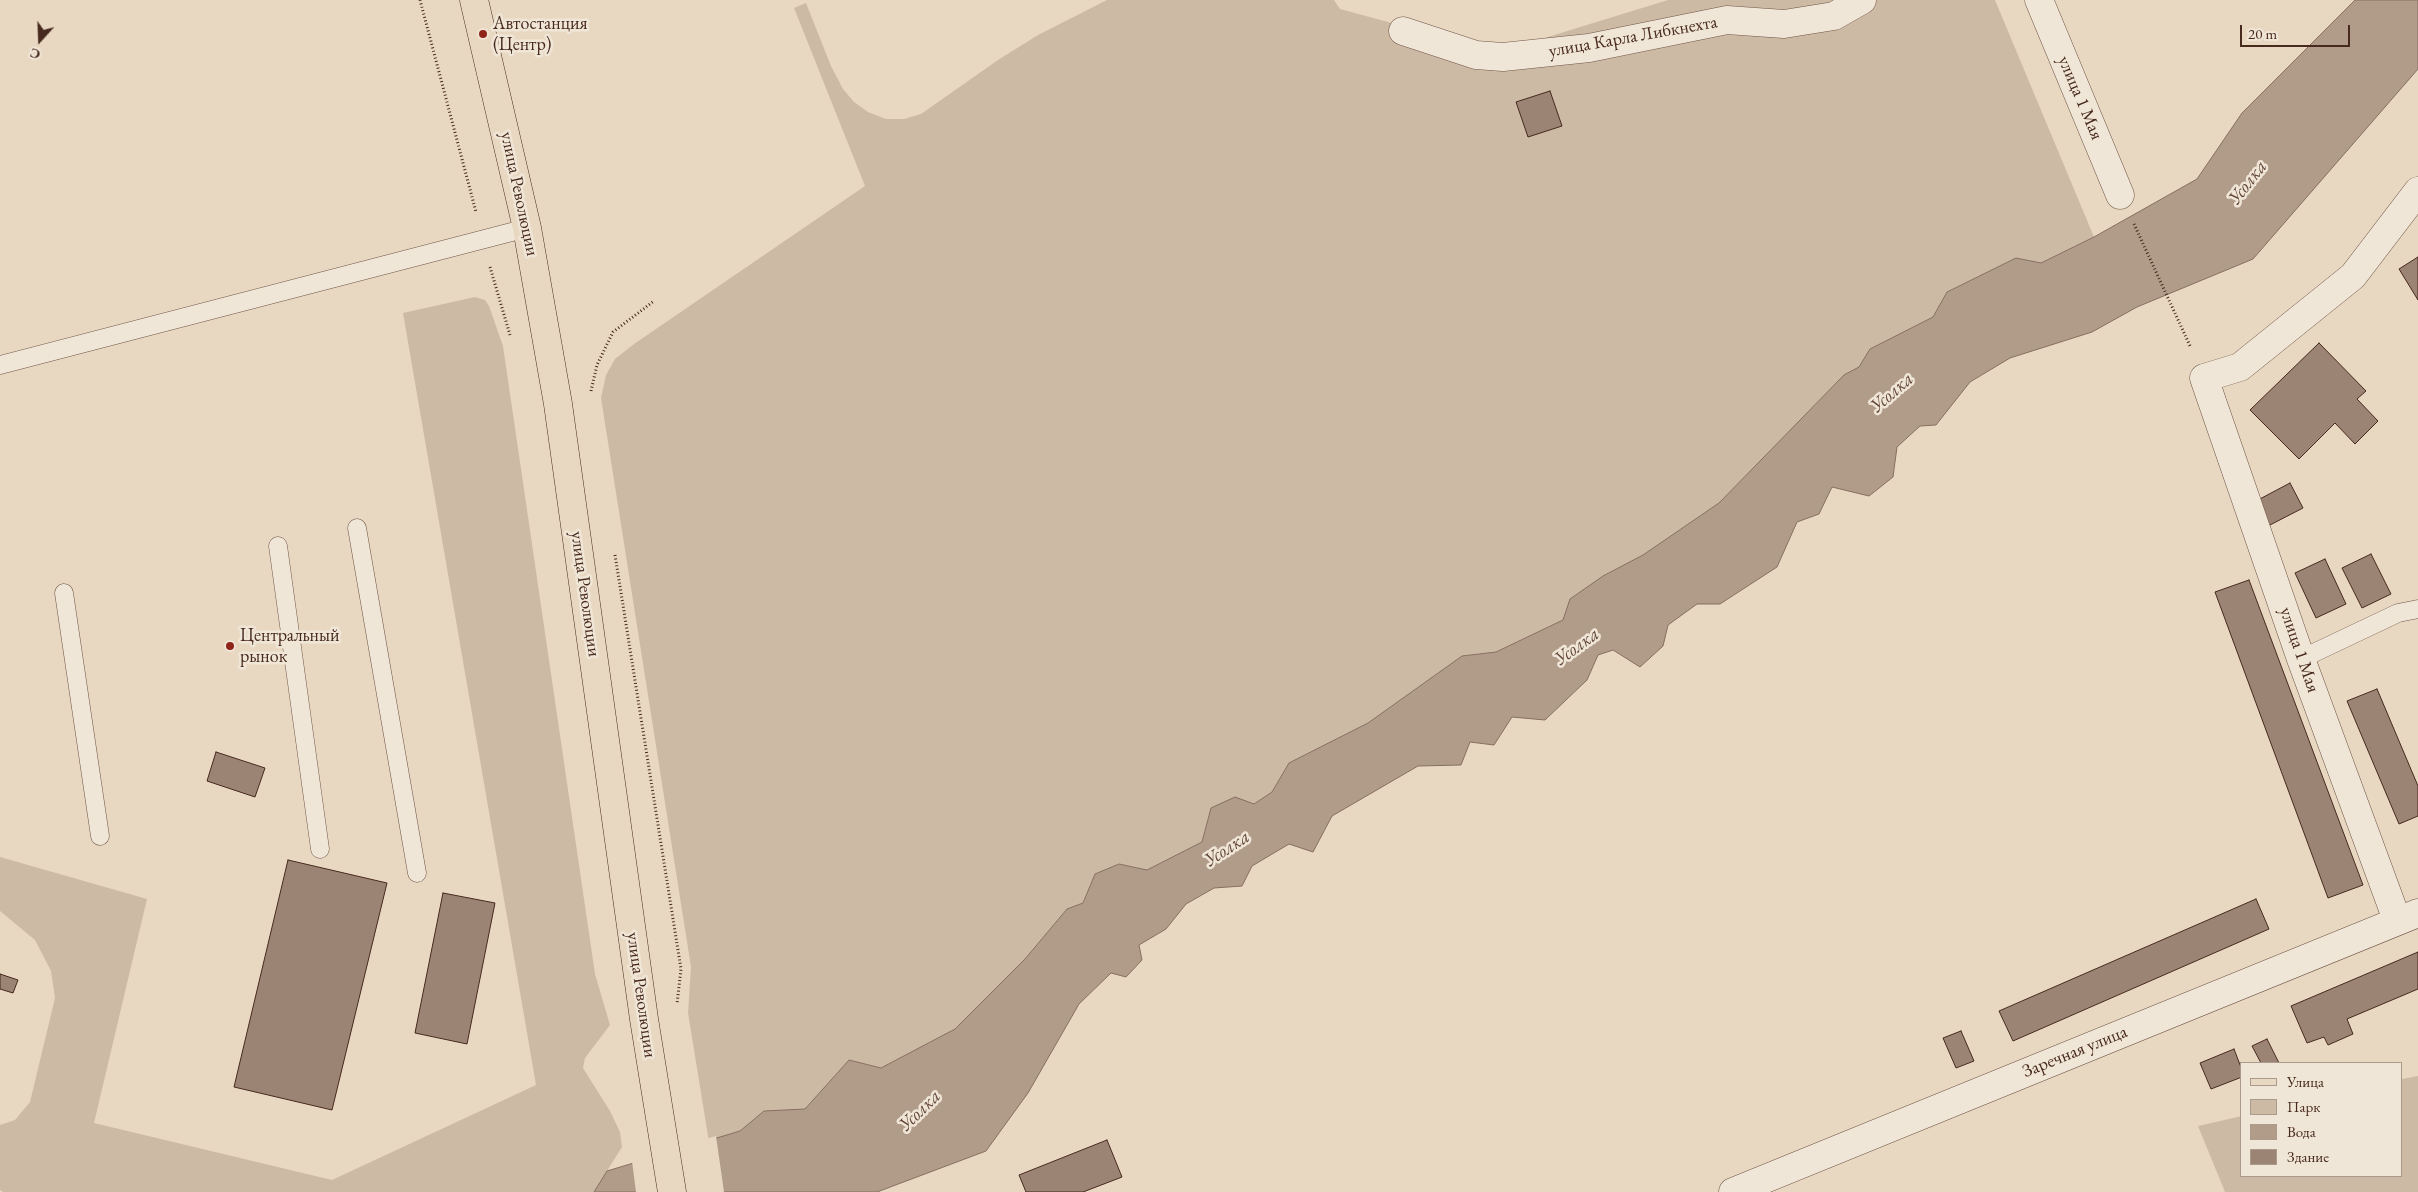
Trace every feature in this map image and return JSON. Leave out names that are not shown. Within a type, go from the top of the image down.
[{"type":"main road","name":"улица Революции","points":[[474,0],[527,228],[558,404],[644,1019],[672,1192]]},
{"type":"street","name":"улица Карла Либкнехта","points":[[1403,30],[1476,55],[1503,57],[1589,48],[1727,20],[1784,24],[1800,22],[1834,16],[1862,0]]},
{"type":"street","name":"улица 1 Мая","points":[[2039,0],[2120,195]]},
{"type":"street","points":[[2204,378],[2240,367],[2353,276],[2418,191]]},
{"type":"street","name":"улица 1 Мая","points":[[2204,378],[2301,659],[2408,916]]},
{"type":"street","name":"Заречная улица","points":[[1733,1192],[2408,916]]},
{"type":"lane","points":[[0,365],[527,228]]},
{"type":"lane","points":[[357,528],[417,873]]},
{"type":"lane","points":[[278,546],[320,849]]},
{"type":"lane","points":[[64,593],[100,836]]},
{"type":"lane","points":[[2301,659],[2398,613],[2418,608]]},
{"type":"path","points":[[420,0],[510,339]]},
{"type":"path","points":[[2120,195],[2204,378]]},
{"type":"path","points":[[591,394],[591,384],[597,366],[613,332],[654,301]]},
{"type":"path","points":[[614,550],[681,970],[677,1006]]},
{"type":"green space","points":[[1107,0],[1334,0],[1340,9],[1499,52],[1668,0],[1995,0],[2094,237],[2041,263],[2016,258],[1947,292],[1933,317],[1870,349],[1859,368],[1844,375],[1719,503],[1643,555],[1603,576],[1570,599],[1563,620],[1496,652],[1462,656],[1368,723],[1289,763],[1272,792],[1254,804],[1211,808],[1202,842],[1147,870],[1119,864],[1095,874],[1083,903],[1067,909],[1025,959],[955,1029],[881,1068],[849,1060],[805,1109],[764,1111],[740,1131],[709,1142],[688,1013],[691,967],[601,398],[606,375],[615,359],[634,344],[865,186],[794,8],[806,3],[831,66],[843,89],[854,102],[868,112],[886,119],[904,119],[921,114],[998,60],[1038,35]]},
{"type":"green space","points":[[475,297],[485,300],[489,306],[503,346],[595,974],[610,1025],[585,1058],[583,1068],[610,1111],[620,1132],[622,1147],[594,1192],[3,1192],[0,1190],[0,1125],[15,1120],[30,1102],[55,998],[51,971],[35,940],[0,911],[0,857],[147,899],[94,1123],[332,1180],[536,1085],[403,313]]},
{"type":"green space","points":[[2418,1076],[2418,1192],[2225,1192],[2198,1126],[2240,1116],[2240,1177],[2403,1177],[2403,1079]]},
{"type":"water","name":"Усолка","points":[[2355,0],[2418,0],[2418,69],[2253,259],[2137,307],[2092,332],[2010,358],[1970,382],[1936,425],[1920,426],[1897,447],[1893,477],[1869,496],[1832,487],[1819,514],[1797,522],[1777,567],[1720,604],[1697,604],[1668,625],[1663,646],[1640,667],[1613,650],[1598,655],[1587,680],[1545,720],[1512,717],[1494,745],[1470,742],[1461,765],[1418,766],[1332,816],[1313,852],[1289,844],[1252,866],[1242,886],[1214,888],[1186,904],[1166,929],[1139,945],[1142,960],[1126,977],[1111,973],[1079,1004],[1028,1093],[986,1151],[877,1192],[594,1192],[607,1171],[740,1131],[764,1111],[805,1109],[849,1060],[881,1068],[955,1029],[1025,959],[1067,909],[1083,903],[1095,874],[1119,864],[1147,870],[1202,842],[1211,808],[1235,797],[1254,804],[1272,792],[1289,763],[1368,723],[1462,656],[1496,652],[1563,620],[1570,599],[1603,576],[1643,555],[1719,503],[1844,375],[1859,367],[1870,349],[1933,317],[1947,292],[2016,258],[2041,263],[2094,237],[2197,179],[2242,113]]},
{"type":"pier","points":[[716,1136],[724,1192],[636,1192],[632,1161]]},
{"type":"building","points":[[1550,91],[1562,126],[1528,137],[1516,102]]},
{"type":"building","points":[[2418,257],[2418,300],[2399,269]]},
{"type":"building","points":[[2319,343],[2366,391],[2357,399],[2378,421],[2355,444],[2335,423],[2299,459],[2250,410]]},
{"type":"building","points":[[2290,483],[2303,508],[2268,526],[2256,501]]},
{"type":"building","points":[[2371,554],[2391,594],[2362,608],[2342,568]]},
{"type":"building","points":[[2325,559],[2346,604],[2316,618],[2295,573]]},
{"type":"building","points":[[2249,580],[2363,885],[2328,898],[2215,592]]},
{"type":"building","points":[[2377,689],[2418,786],[2418,816],[2399,824],[2347,701]]},
{"type":"building","points":[[216,752],[265,768],[255,797],[207,781]]},
{"type":"building","points":[[288,860],[387,883],[332,1110],[234,1087]]},
{"type":"building","points":[[443,893],[495,903],[467,1044],[415,1033]]},
{"type":"building","points":[[2256,899],[2269,929],[2013,1041],[1999,1011]]},
{"type":"building","points":[[2418,952],[2418,989],[2347,1019],[2353,1034],[2328,1045],[2324,1037],[2307,1043],[2291,1006]]},
{"type":"building","points":[[0,974],[18,980],[13,993],[0,989]]},
{"type":"building","points":[[1961,1031],[1974,1061],[1956,1068],[1943,1038]]},
{"type":"building","points":[[2267,1039],[2278,1062],[2260,1062],[2252,1046]]},
{"type":"building","points":[[2234,1049],[2240,1065],[2240,1078],[2211,1089],[2200,1063]]},
{"type":"building","points":[[1107,1140],[1122,1177],[1083,1192],[1026,1192],[1019,1175]]},
{"type":"place","name":"Автостанция (Центр)","points":[[483,34]]},
{"type":"place","name":"Центральный рынок","points":[[230,646]]}]
